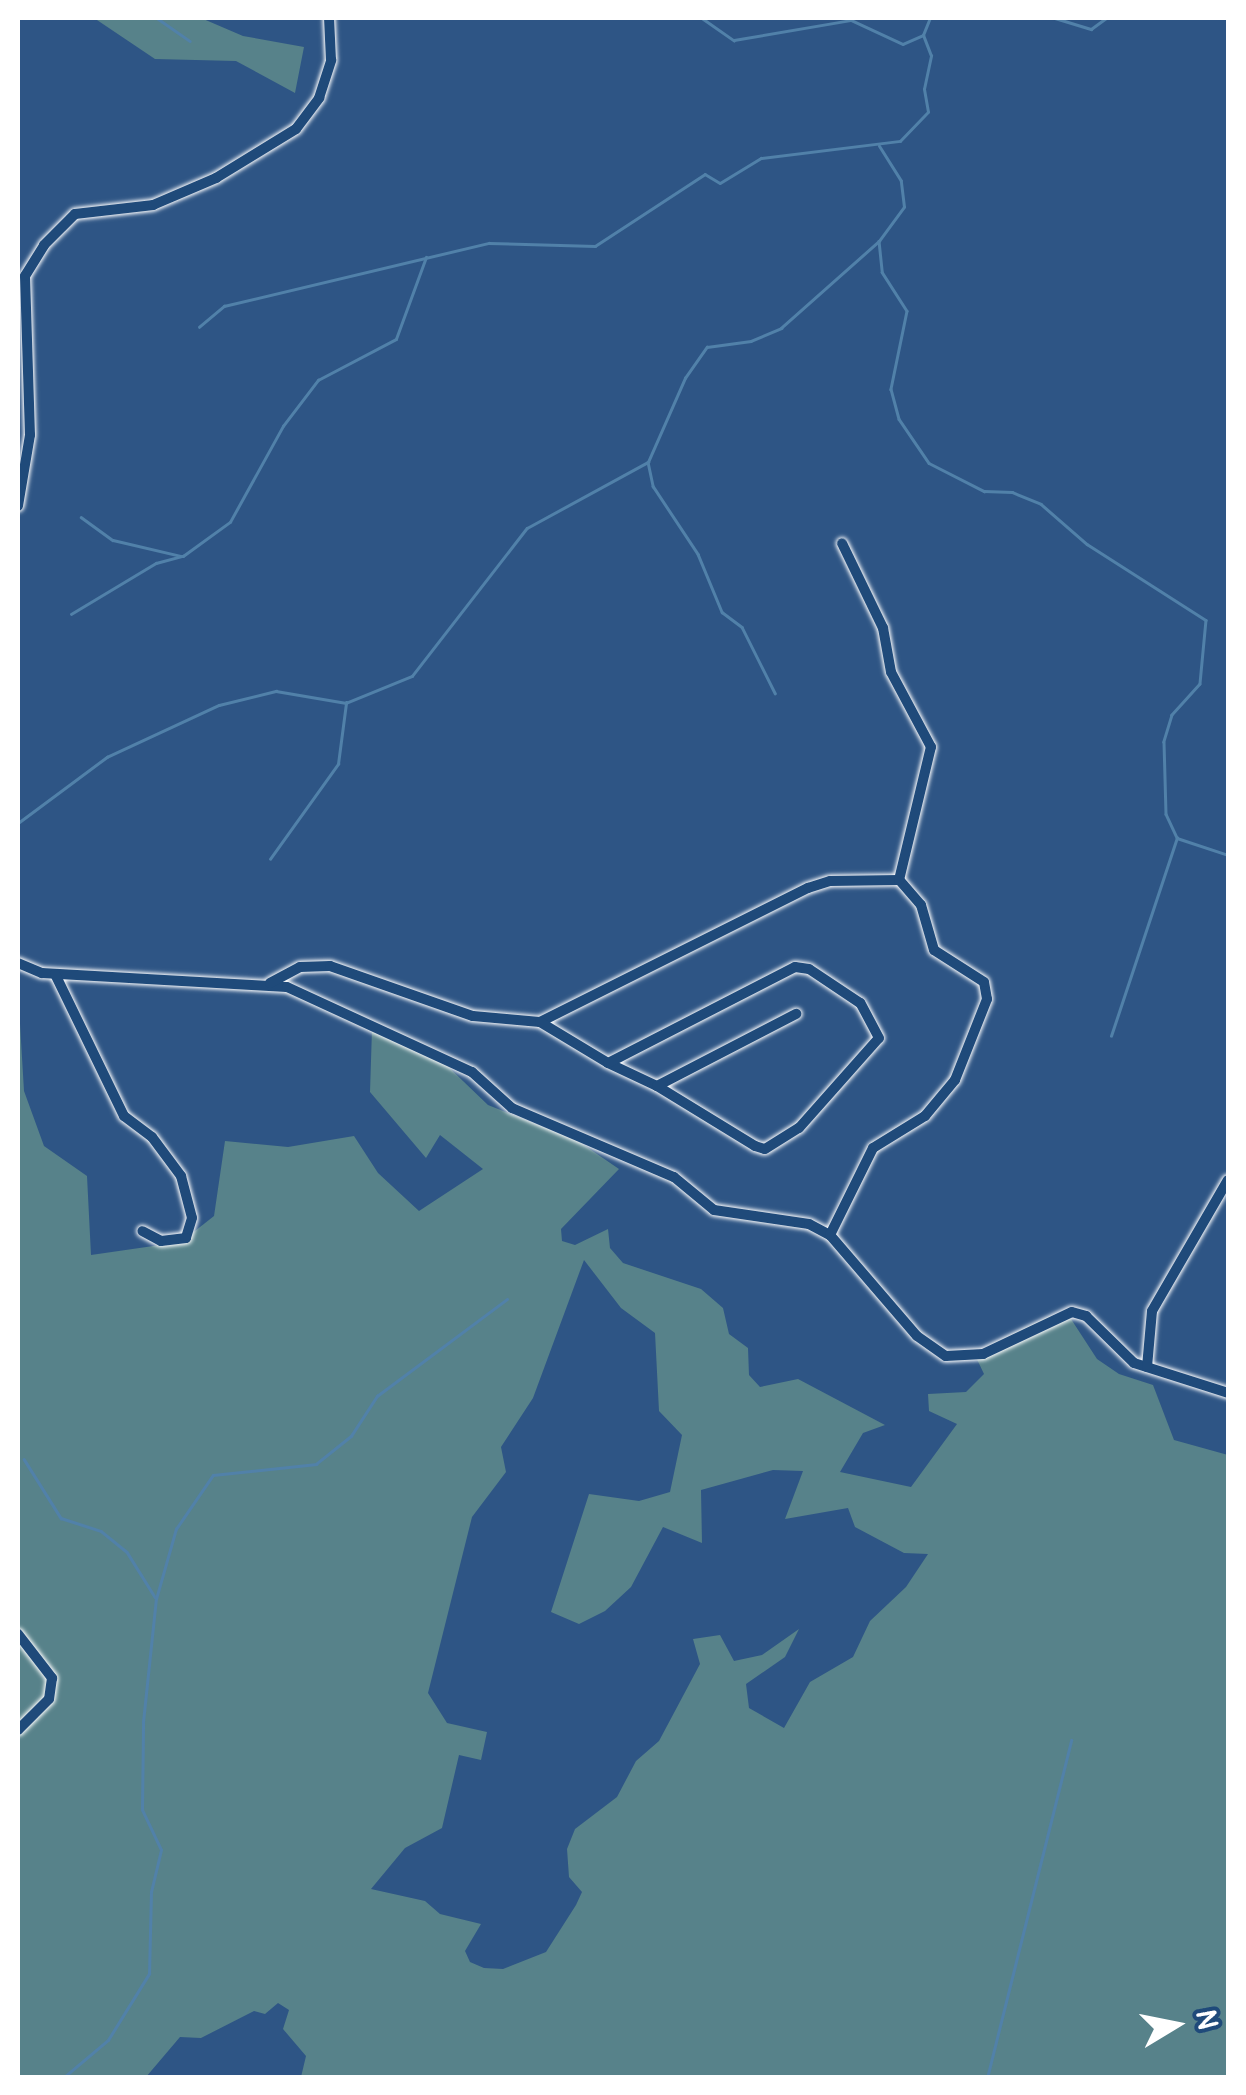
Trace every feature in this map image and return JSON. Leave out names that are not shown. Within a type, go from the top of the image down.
[{"type":"street","points":[[18,506],[30,435],[25,276],[44,245],[75,214],[153,206],[296,130],[325,79],[330,21],[316,18]]},
{"type":"street","points":[[842,544],[884,628],[891,672],[931,746],[899,880]]},
{"type":"street","points":[[540,1022],[808,888],[830,880],[899,880],[921,905],[934,950],[984,982],[984,1018],[955,1080],[934,1108],[884,1135],[859,1166],[830,1235]]},
{"type":"street","points":[[18,963],[55,974],[270,983],[444,1058],[512,1108],[674,1177],[714,1210],[808,1224],[830,1235],[917,1336],[946,1356],[983,1354],[1072,1312],[1147,1368],[1228,1393]]},
{"type":"street","points":[[270,983],[300,967],[330,966],[474,1016],[540,1022],[608,1063],[657,1086],[765,1150],[799,1128],[859,1067],[878,1032],[860,1003],[808,969],[795,968],[608,1063]]},
{"type":"street","points":[[55,974],[124,1116],[152,1136],[181,1176],[192,1218],[186,1238],[161,1241],[142,1231]]},
{"type":"street","points":[[657,1086],[796,1014]]},
{"type":"street","points":[[1147,1368],[1152,1311],[1228,1180]]},
{"type":"street","points":[[18,1634],[52,1678],[49,1699],[18,1730]]},
{"type":"green space","points":[[94,18],[201,18],[243,36],[304,47],[295,93],[236,61],[155,59]]},
{"type":"green space","points":[[18,990],[24,1091],[44,1146],[87,1176],[91,1255],[181,1242],[214,1216],[225,1141],[288,1147],[354,1136],[378,1173],[419,1211],[483,1169],[440,1135],[426,1158],[370,1092],[372,1029],[438,1057],[488,1105],[578,1141],[619,1169],[561,1229],[562,1241],[575,1245],[608,1229],[610,1248],[623,1263],[701,1289],[723,1308],[729,1334],[748,1348],[749,1375],[760,1387],[798,1379],[885,1425],[863,1433],[840,1472],[911,1487],[957,1424],[929,1411],[928,1394],[966,1392],[984,1374],[974,1353],[1050,1316],[1071,1319],[1097,1359],[1119,1374],[1153,1385],[1174,1440],[1228,1455],[1228,2077],[301,2077],[306,2056],[283,2029],[289,2010],[278,2003],[265,2014],[254,2011],[201,2038],[180,2037],[146,2077],[18,2077]],"holes":[[[584,1260],[621,1308],[655,1333],[659,1411],[682,1435],[670,1492],[639,1501],[589,1494],[551,1612],[579,1624],[605,1611],[631,1587],[663,1527],[702,1543],[701,1490],[773,1470],[803,1471],[785,1519],[848,1508],[855,1527],[904,1553],[928,1554],[906,1587],[870,1621],[853,1657],[810,1682],[784,1728],[749,1708],[746,1684],[785,1657],[799,1629],[762,1655],[734,1661],[720,1635],[693,1639],[700,1664],[659,1741],[636,1761],[617,1797],[575,1829],[567,1849],[569,1877],[582,1892],[576,1905],[546,1952],[503,1969],[484,1968],[470,1962],[465,1951],[481,1924],[440,1914],[425,1901],[371,1889],[405,1848],[442,1828],[459,1755],[481,1760],[487,1732],[447,1723],[428,1693],[472,1517],[506,1472],[501,1447],[533,1398]]]},
{"type":"waterway","points":[[157,18],[190,41]]},
{"type":"waterway","points":[[702,18],[734,40],[851,20],[903,44],[923,35]]},
{"type":"waterway","points":[[199,327],[224,306],[489,243],[595,246],[705,174],[720,183],[761,158],[900,141],[928,112],[924,89],[931,56],[923,35],[930,18]]},
{"type":"waterway","points":[[1055,18],[1091,29],[1106,18]]},
{"type":"waterway","points":[[18,823],[107,757],[219,705],[276,691],[346,703],[412,676],[527,528],[648,462],[685,378],[707,347],[751,341],[781,328],[879,241],[904,207],[901,181],[879,146]]},
{"type":"waterway","points":[[879,241],[882,272],[907,311],[891,389],[899,419],[929,463],[984,491],[1012,492],[1041,504],[1087,544],[1206,620],[1200,684],[1172,715],[1164,742],[1166,814],[1177,838],[1228,855]]},
{"type":"waterway","points":[[71,614],[156,563],[183,556],[230,522],[283,426],[318,380],[396,339],[426,257]]},
{"type":"waterway","points":[[648,462],[653,486],[698,554],[722,612],[742,627],[775,693]]},
{"type":"waterway","points":[[81,517],[113,540],[181,556]]},
{"type":"waterway","points":[[270,859],[338,764],[346,703]]},
{"type":"waterway","points":[[1111,1036],[1177,838]]},
{"type":"waterway","points":[[63,2078],[108,2040],[149,1974],[151,1892],[161,1850],[142,1810],[143,1722],[156,1599],[176,1529],[213,1475],[316,1464],[351,1436],[377,1396],[507,1299]]},
{"type":"waterway","points":[[24,1459],[61,1518],[101,1531],[127,1552],[155,1597]]},
{"type":"waterway","points":[[987,2078],[1071,1740]]}]
